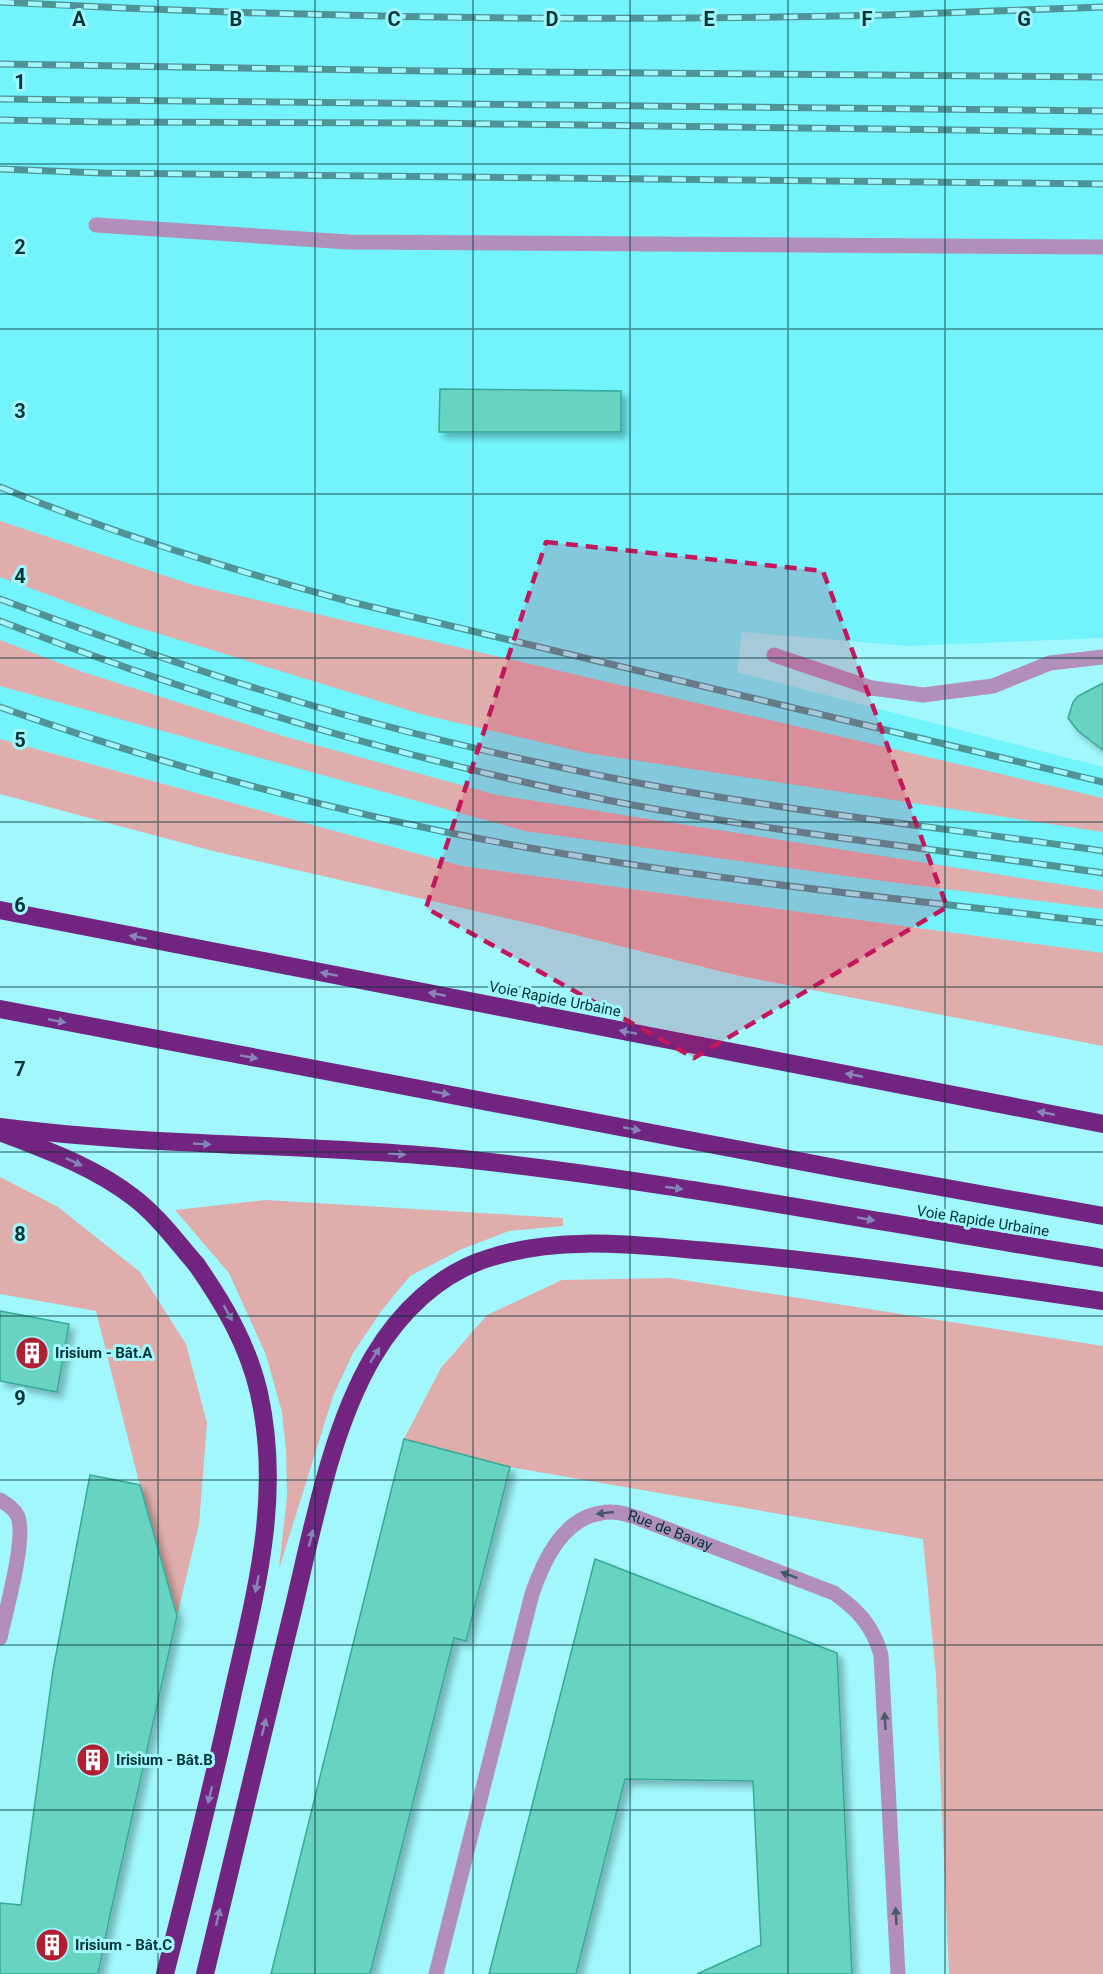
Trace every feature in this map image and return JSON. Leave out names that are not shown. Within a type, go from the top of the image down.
[{"type":"highway","name":"Voie Rapide Urbaine","points":[[0,910],[1103,1124]]},
{"type":"highway","points":[[0,1009],[835,1168],[1103,1216]]},
{"type":"highway","name":"Voie Rapide Urbaine","points":[[0,1127],[144,1141],[379,1152],[465,1160],[788,1205],[951,1235],[1103,1258]]},
{"type":"highway","points":[[0,1132],[75,1162],[133,1197],[159,1221],[196,1264],[219,1298],[239,1334],[259,1392],[267,1442],[270,1485],[266,1532],[258,1581],[211,1791],[165,1974]]},
{"type":"highway","points":[[0,1142],[144,1141]]},
{"type":"highway","points":[[205,1974],[302,1570],[339,1436],[358,1385],[373,1357],[395,1325],[415,1302],[440,1282],[486,1258],[523,1249],[575,1243],[666,1247],[798,1258],[1103,1301]]},
{"type":"street","points":[[96,225],[348,242],[1103,247]]},
{"type":"street","points":[[774,655],[872,688],[923,695],[993,686],[1050,663],[1103,657]]},
{"type":"street","points":[[0,1500],[8,1504],[18,1516],[21,1528],[0,1638]]},
{"type":"street","name":"Rue de Bavay","points":[[436,1974],[529,1606],[541,1570],[553,1547],[567,1531],[584,1519],[600,1512],[619,1512],[834,1593],[853,1606],[869,1624],[881,1655],[898,1974]]},
{"type":"highlighted area","points":[[546,542],[823,571],[947,907],[694,1058],[426,908]]},
{"type":"shaded area","points":[[0,0],[1103,0],[1103,638],[908,646],[742,632],[737,672],[1103,767],[1103,953],[462,866],[0,739]]},
{"type":"shaded area","points":[[0,521],[193,585],[1103,798],[1103,832],[587,753],[424,715],[127,624],[0,577]]},
{"type":"shaded area","points":[[0,640],[80,671],[283,736],[497,795],[1103,891],[1103,909],[525,831],[0,686]]},
{"type":"shaded area","points":[[0,739],[462,866],[1103,953],[1103,1046],[735,975],[528,923],[213,851],[0,794]]},
{"type":"shaded area","points":[[0,1177],[58,1207],[140,1272],[186,1344],[207,1423],[199,1524],[177,1616],[139,1482],[96,1311],[0,1294]]},
{"type":"shaded area","points":[[266,1200],[563,1218],[563,1226],[509,1231],[462,1249],[410,1276],[382,1310],[353,1353],[333,1396],[279,1569],[287,1496],[286,1451],[282,1412],[266,1355],[229,1273],[175,1210]]},
{"type":"shaded area","points":[[671,1278],[1103,1346],[1103,1974],[949,1974],[936,1676],[923,1539],[510,1467],[404,1439],[441,1368],[487,1315],[562,1280]]},
{"type":"building","points":[[440,389],[621,391],[621,432],[439,432]]},
{"type":"building","points":[[1103,683],[1103,750],[1078,731],[1068,718],[1073,702],[1078,696]]},
{"type":"building","name":"Irisium - Bât.A","points":[[0,1311],[69,1324],[57,1392],[0,1381]]},
{"type":"building","points":[[404,1439],[510,1467],[466,1641],[454,1638],[370,1974],[271,1974]]},
{"type":"building","name":"Irisium - Bât.B","points":[[90,1475],[140,1485],[177,1616],[98,1974],[0,1974],[0,1903],[21,1905],[53,1670]]},
{"type":"building","points":[[595,1559],[837,1653],[852,1974],[697,1974],[761,1945],[753,1781],[625,1779],[576,1974],[489,1974]]},
{"type":"railway","points":[[0,2],[221,12],[554,18],[887,15],[1103,7]]},
{"type":"railway","points":[[0,64],[429,71],[1103,77]]},
{"type":"railway","points":[[0,99],[1103,111]]},
{"type":"railway","points":[[0,120],[1103,132]]},
{"type":"railway","points":[[0,169],[102,173],[1103,184]]},
{"type":"railway","points":[[0,487],[174,550],[351,602],[1103,782]]},
{"type":"railway","points":[[0,599],[129,646],[258,689],[346,715],[478,749],[612,778],[734,800],[1103,851]]},
{"type":"railway","points":[[0,621],[226,701],[379,746],[534,784],[612,801],[734,822],[1103,873]]},
{"type":"railway","points":[[0,707],[132,751],[265,790],[468,837],[677,871],[1103,923]]},
{"type":"place","name":"Irisium - Bât.A","points":[[32,1353]]},
{"type":"place","name":"Irisium - Bât.B","points":[[93,1760]]},
{"type":"place","name":"Irisium - Bât.C","points":[[52,1945]]}]
